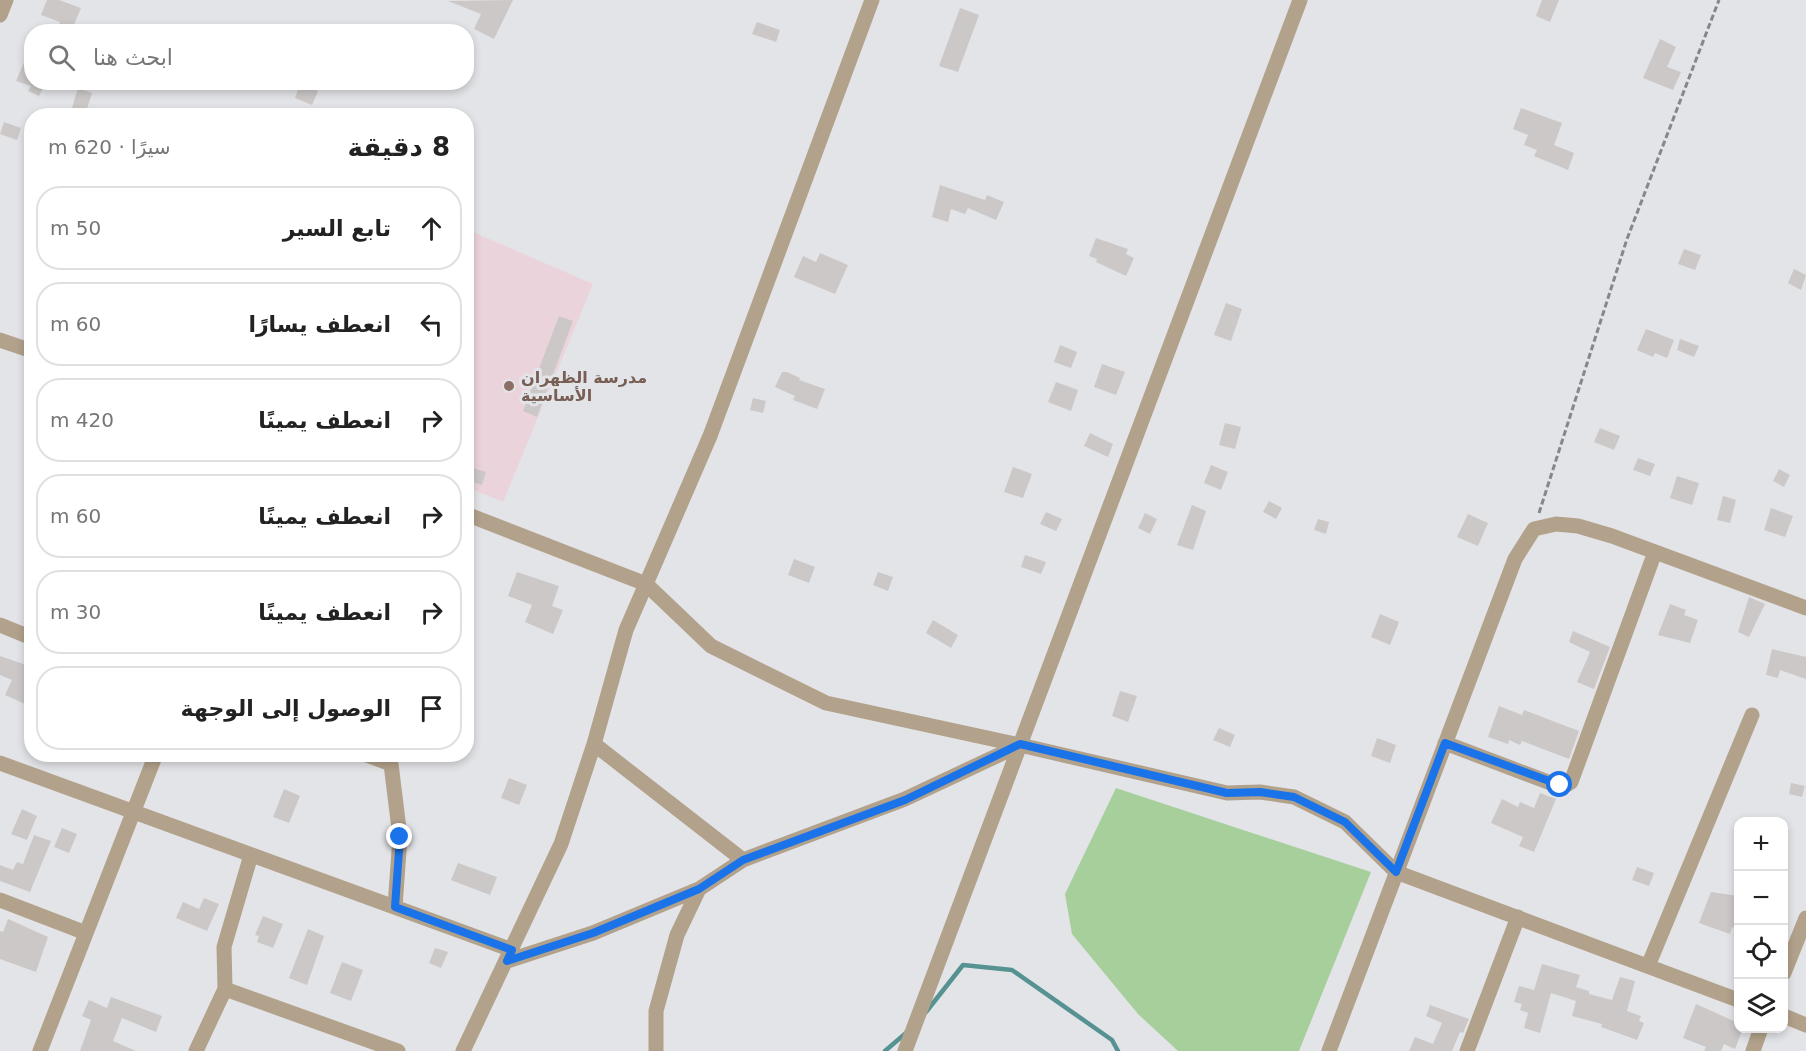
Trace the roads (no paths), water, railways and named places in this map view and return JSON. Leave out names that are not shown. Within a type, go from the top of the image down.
[{"type":"street","points":[[0,15],[6,0]]},
{"type":"street","points":[[463,1051],[561,844],[594,744],[626,630],[710,436],[872,0]]},
{"type":"street","points":[[906,1051],[1300,0]]},
{"type":"street","points":[[0,340],[24,348]]},
{"type":"street","points":[[474,517],[646,584],[711,646],[826,703],[1020,744],[1227,793],[1260,792],[1294,797],[1345,822],[1396,872],[1734,999]]},
{"type":"street","points":[[1329,1051],[1515,559],[1534,529],[1556,524],[1578,526],[1656,552],[1806,608]]},
{"type":"street","points":[[1445,743],[1556,785],[1571,782],[1656,552]]},
{"type":"street","points":[[0,625],[24,635]]},
{"type":"street","points":[[1647,966],[1752,715]]},
{"type":"street","points":[[594,744],[743,860]]},
{"type":"street","points":[[0,763],[395,907],[509,956],[593,933],[699,889],[743,860],[905,800],[1020,744]]},
{"type":"street","points":[[40,1051],[153,762]]},
{"type":"street","points":[[386,762],[391,764],[400,837],[395,907]]},
{"type":"street","points":[[196,1051],[225,988],[224,947],[252,855]]},
{"type":"street","points":[[656,1051],[656,1011],[677,935],[699,889]]},
{"type":"street","points":[[0,900],[86,933]]},
{"type":"street","points":[[1467,1051],[1518,917]]},
{"type":"street","points":[[1788,963],[1806,918]]},
{"type":"street","points":[[225,988],[398,1051]]},
{"type":"street","points":[[1788,1018],[1806,1025]]},
{"type":"street","points":[[1753,1051],[1760,1033]]},
{"type":"waterway","points":[[926,1012],[963,965],[1012,970],[1112,1040],[1118,1051]]},
{"type":"waterway","points":[[885,1051],[906,1033]]},
{"type":"place","name":"مدرسة الظهران الأساسية","points":[[509,386]]}]
